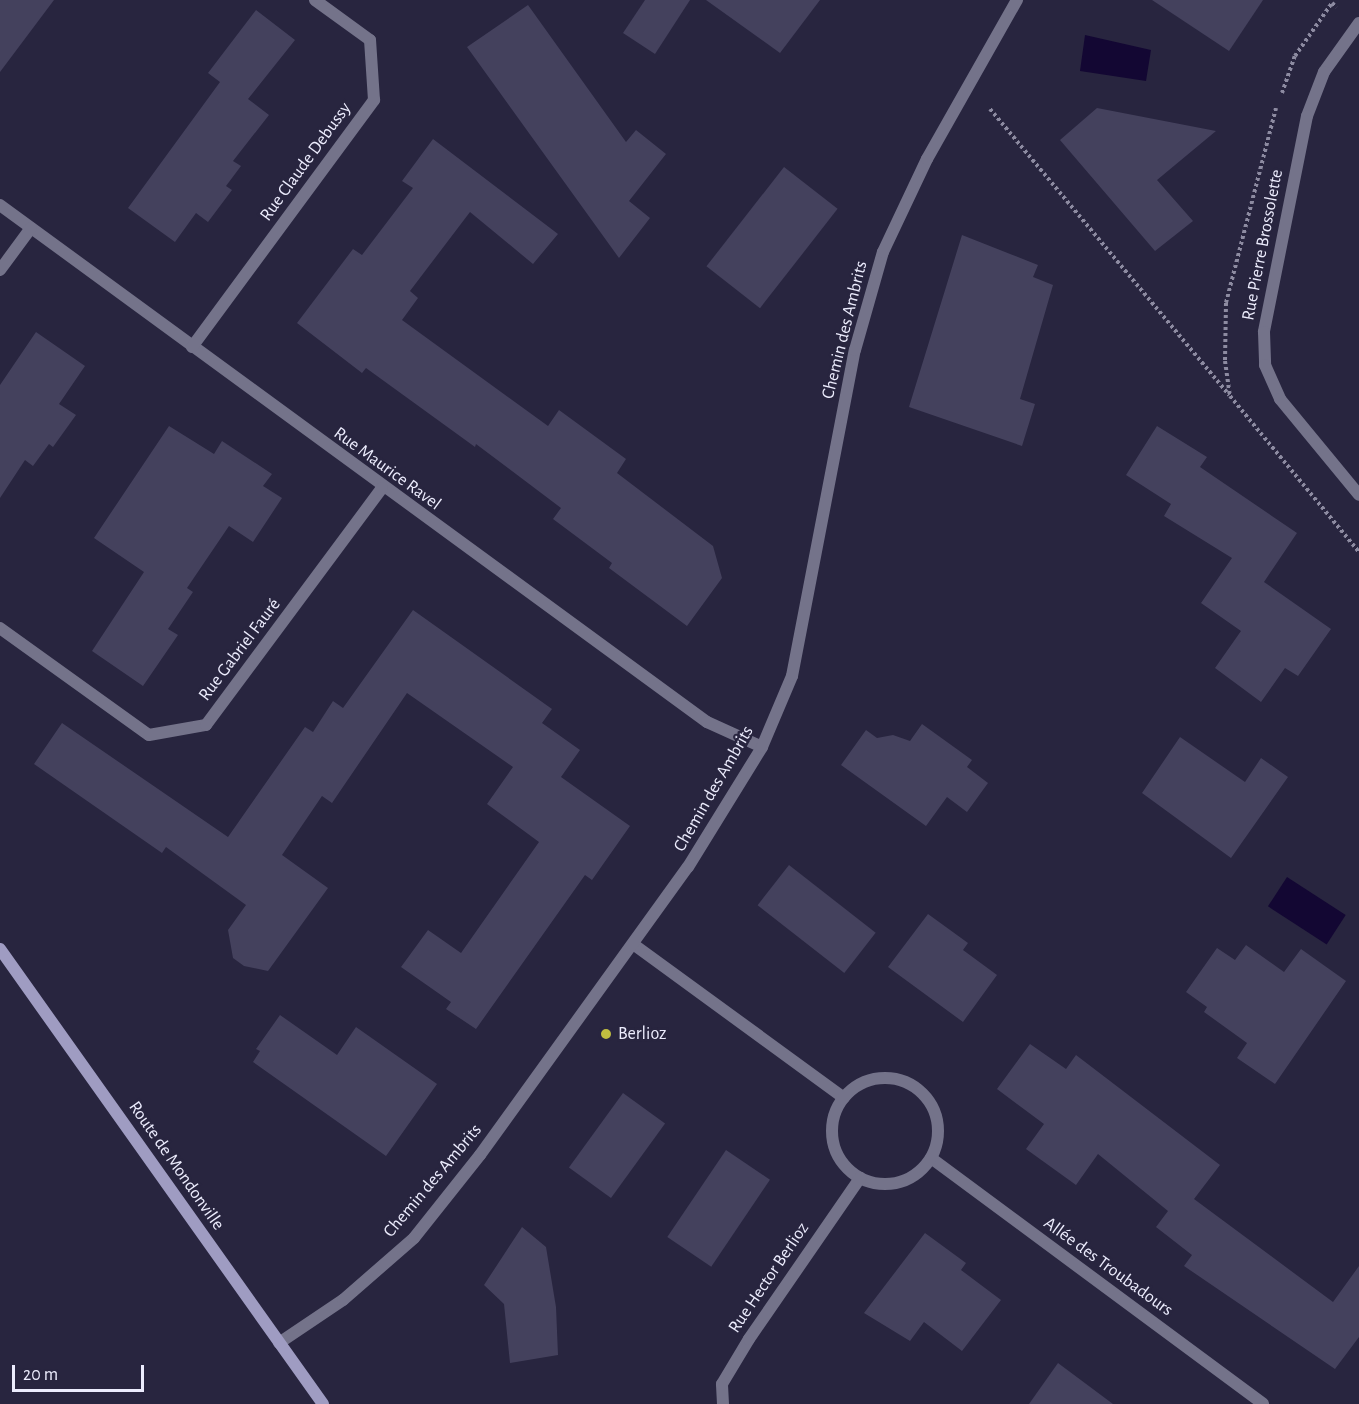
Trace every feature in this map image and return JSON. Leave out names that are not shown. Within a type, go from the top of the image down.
[{"type":"main road","name":"Route de Mondonville","points":[[0,949],[323,1404]]},
{"type":"street","name":"Rue Claude Debussy","points":[[192,347],[374,100],[370,40],[315,0]]},
{"type":"street","name":"Chemin des Ambrits","points":[[279,1343],[343,1300],[414,1238],[480,1155],[688,867],[762,747],[792,676],[855,350],[883,252],[927,159],[1017,0]]},
{"type":"street","name":"Rue Pierre Brossolette","points":[[1359,23],[1324,72],[1307,116],[1264,332],[1265,365],[1280,399],[1359,495]]},
{"type":"street","name":"Rue Maurice Ravel","points":[[0,205],[382,488],[707,722],[762,747]]},
{"type":"street","points":[[0,270],[31,228]]},
{"type":"street","name":"Rue Gabriel Fauré","points":[[0,628],[149,735],[206,725],[382,488]]},
{"type":"street","points":[[633,944],[844,1098]]},
{"type":"street","points":[[882,1078],[917,1088],[930,1102],[938,1119],[939,1138],[931,1158],[906,1181],[888,1185],[860,1178],[841,1161],[833,1144],[832,1125],[844,1098],[864,1082],[882,1078]]},
{"type":"street","name":"Allée des Troubadours","points":[[931,1158],[1263,1404]]},
{"type":"street","name":"Rue Hector Berlioz","points":[[723,1404],[722,1384],[749,1339],[860,1178]]},
{"type":"path","points":[[970,85],[1230,396]]},
{"type":"shaded area","points":[[1085,35],[1151,50],[1146,81],[1080,71]]},
{"type":"shaded area","points":[[1287,877],[1346,915],[1327,944],[1268,906]]},
{"type":"building","points":[[0,0],[54,0],[0,72]]},
{"type":"building","points":[[645,0],[690,0],[655,54],[623,33]]},
{"type":"building","points":[[706,0],[820,0],[780,53]]},
{"type":"building","points":[[1152,0],[1263,0],[1229,51]]},
{"type":"building","points":[[528,5],[626,142],[636,130],[666,154],[629,201],[650,218],[619,258],[467,47]]},
{"type":"building","points":[[256,10],[295,40],[248,99],[269,115],[233,161],[241,166],[226,186],[232,190],[208,222],[196,213],[175,242],[128,208],[220,82],[208,73]]},
{"type":"building","points":[[1097,108],[1216,131],[1157,180],[1193,221],[1155,251],[1060,140]]},
{"type":"building","points":[[433,139],[558,234],[533,264],[470,212],[410,291],[418,298],[402,320],[548,426],[559,410],[626,459],[617,473],[713,546],[722,578],[687,626],[609,568],[612,563],[553,519],[561,508],[476,444],[475,447],[366,368],[362,373],[297,323],[353,249],[362,255],[413,188],[402,181]]},
{"type":"building","points":[[784,167],[838,209],[760,308],[706,266]]},
{"type":"building","points":[[962,235],[1038,265],[1033,277],[1053,285],[1020,399],[1035,404],[1022,446],[909,407]]},
{"type":"building","points":[[36,332],[85,366],[59,404],[76,415],[53,447],[49,444],[33,466],[25,460],[0,498],[0,385]]},
{"type":"building","points":[[169,426],[214,454],[222,441],[272,474],[263,486],[282,498],[253,542],[229,526],[187,588],[193,592],[168,629],[178,635],[143,686],[92,651],[144,572],[94,538]]},
{"type":"building","points":[[1157,426],[1207,457],[1200,467],[1297,533],[1264,582],[1331,629],[1298,676],[1285,668],[1261,702],[1215,668],[1241,631],[1201,603],[1232,558],[1164,516],[1171,504],[1126,475]]},
{"type":"building","points":[[413,610],[552,709],[542,723],[580,750],[561,777],[630,826],[592,880],[585,875],[476,1029],[446,1009],[451,1002],[401,967],[428,930],[461,953],[539,842],[487,804],[513,767],[407,693],[332,803],[322,796],[282,855],[328,888],[268,971],[244,966],[233,958],[228,930],[246,905],[166,847],[162,853],[34,764],[62,723],[228,837],[305,727],[313,732],[333,701],[343,708]]},
{"type":"building","points":[[922,724],[972,760],[967,767],[988,783],[967,812],[947,797],[926,826],[841,765],[866,730],[877,738],[893,735],[910,741]]},
{"type":"building","points":[[1180,737],[1245,782],[1261,758],[1288,777],[1231,858],[1142,793]]},
{"type":"building","points":[[789,865],[876,933],[844,973],[758,905]]},
{"type":"building","points":[[928,914],[968,943],[963,950],[997,975],[963,1022],[888,967]]},
{"type":"building","points":[[1246,945],[1284,972],[1301,949],[1346,981],[1275,1084],[1237,1058],[1247,1043],[1204,1012],[1207,1007],[1186,992],[1217,948],[1235,960]]},
{"type":"building","points":[[280,1015],[337,1055],[356,1027],[437,1084],[386,1156],[253,1062],[260,1051],[256,1049]]},
{"type":"building","points":[[1030,1044],[1066,1069],[1076,1055],[1220,1165],[1194,1199],[1333,1302],[1359,1266],[1359,1337],[1335,1369],[1184,1266],[1192,1255],[1156,1227],[1168,1211],[1098,1154],[1076,1185],[1026,1149],[1044,1124],[997,1089]]},
{"type":"building","points":[[623,1093],[665,1124],[611,1198],[569,1167]]},
{"type":"building","points":[[726,1150],[770,1180],[711,1267],[667,1237]]},
{"type":"building","points":[[522,1227],[546,1247],[556,1307],[558,1355],[510,1363],[504,1304],[484,1285]]},
{"type":"building","points":[[925,1233],[966,1263],[961,1270],[1001,1300],[962,1351],[924,1322],[910,1341],[864,1313]]},
{"type":"building","points":[[1058,1363],[1113,1404],[1029,1404]]},
{"type":"place","name":"Berlioz","points":[[606,1034]]}]
